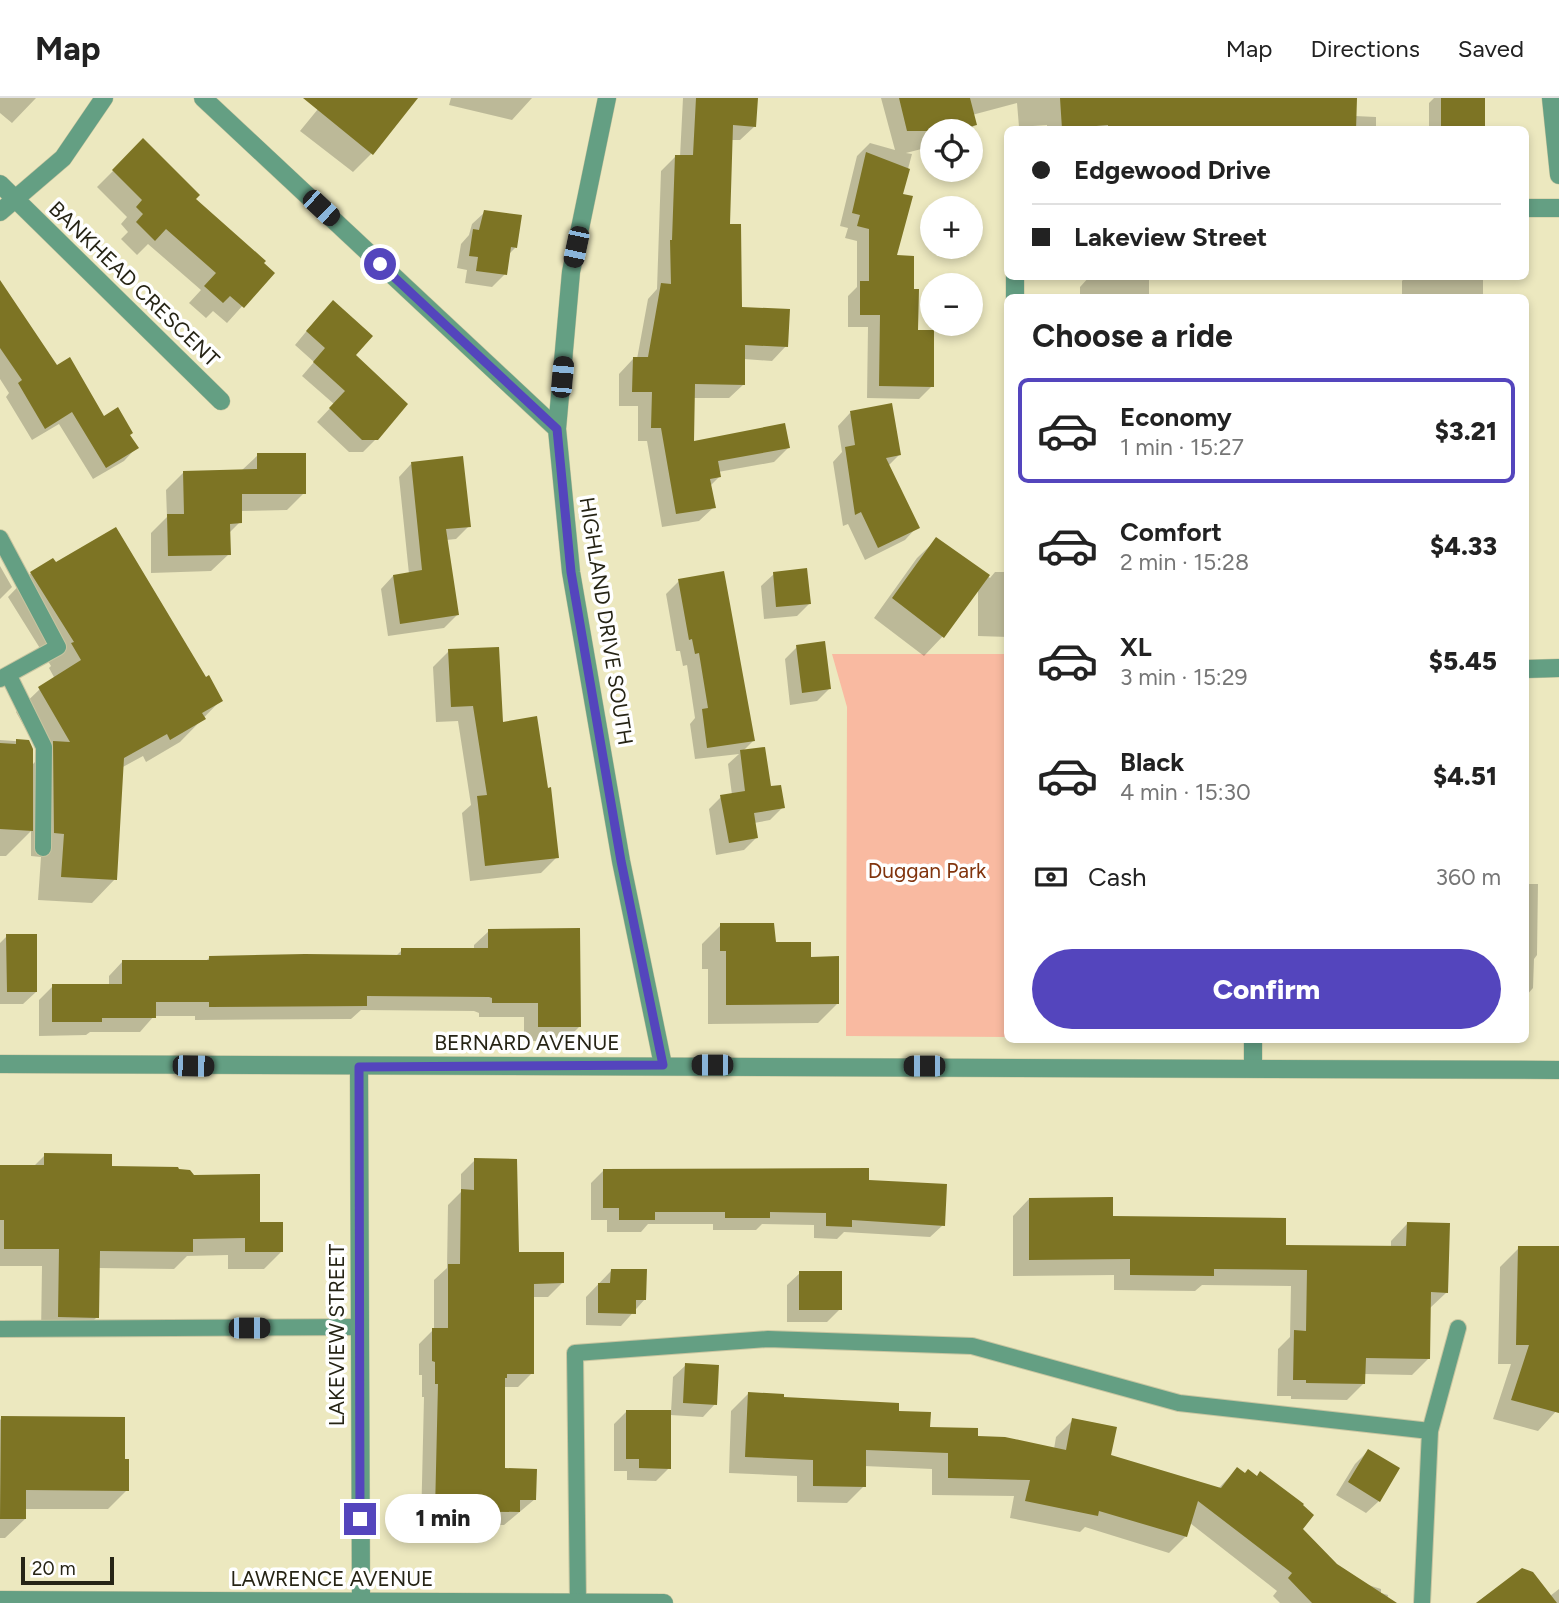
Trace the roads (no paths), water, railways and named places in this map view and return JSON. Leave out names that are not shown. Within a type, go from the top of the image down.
[{"type":"street","name":"BANKHEAD CRESCENT","points":[[0,212],[63,158],[104,98]]},
{"type":"street","points":[[203,98],[557,429]]},
{"type":"street","name":"HIGHLAND DRIVE SOUTH","points":[[607,98],[571,272],[557,429],[571,572],[621,861],[663,1065]]},
{"type":"street","points":[[1551,98],[1559,175]]},
{"type":"street","name":"BANKHEAD CRESCENT","points":[[0,184],[220,401]]},
{"type":"street","points":[[1529,208],[1559,208]]},
{"type":"street","points":[[1529,669],[1559,668]]},
{"type":"street","points":[[1253,1043],[1253,1068]]},
{"type":"street","name":"BERNARD AVENUE","points":[[0,1064],[1559,1070]]},
{"type":"street","name":"LAKEVIEW STREET","points":[[359,1067],[361,1602]]},
{"type":"street","name":"LAWRENCE AVENUE","points":[[0,1600],[664,1603]]},
{"type":"lane","points":[[0,538],[58,648],[5,678],[44,747],[43,848]]},
{"type":"lane","points":[[0,1329],[360,1327]]},
{"type":"lane","points":[[1422,1603],[1430,1431],[1458,1328]]},
{"type":"lane","points":[[578,1603],[575,1353],[768,1339],[972,1346],[1179,1403],[1430,1431]]},
{"type":"park label","name":"Duggan Park","points":[[927,871]]}]
